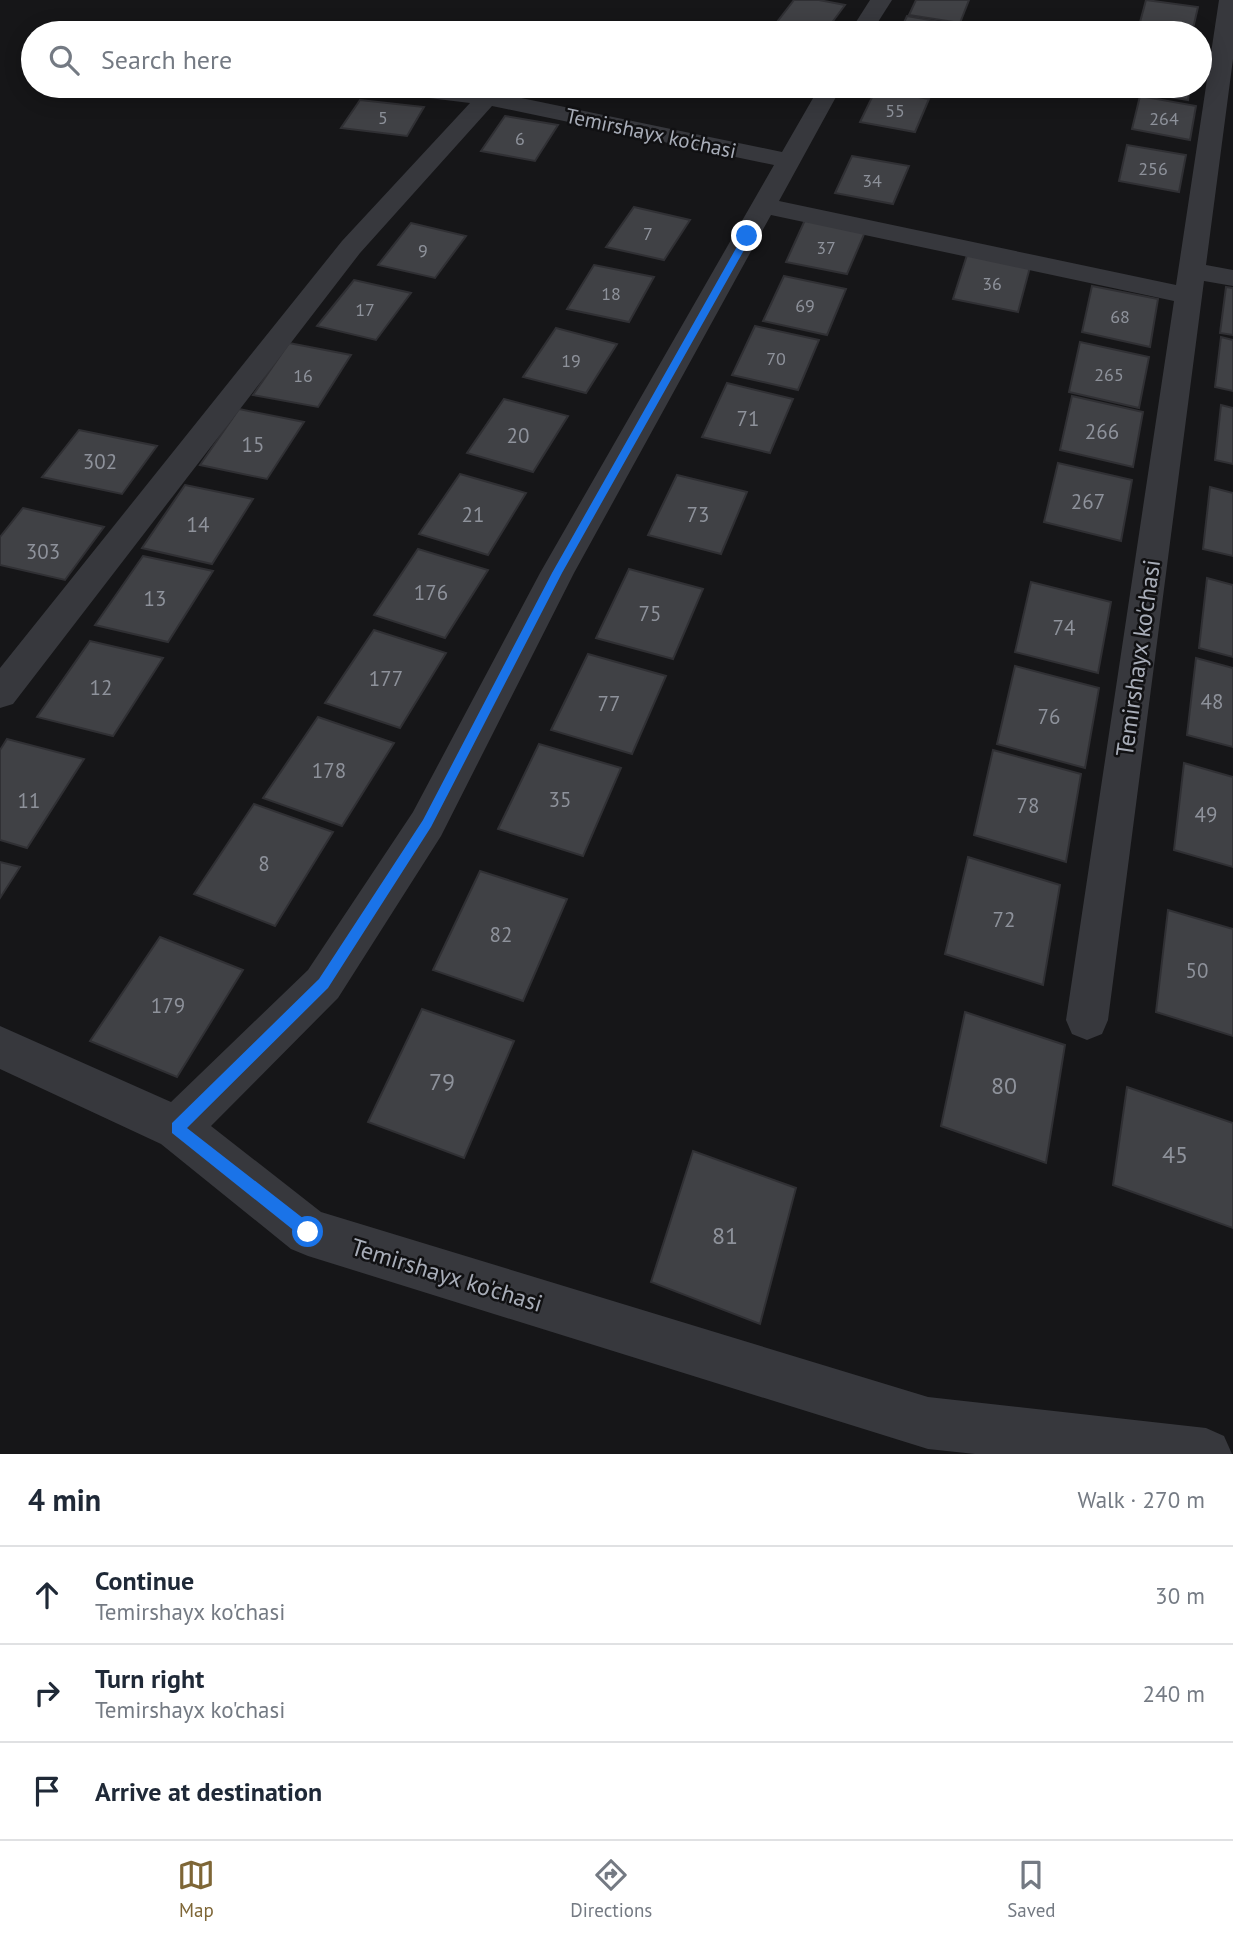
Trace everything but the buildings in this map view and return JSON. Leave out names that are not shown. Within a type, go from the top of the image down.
[{"type":"street","points":[[868,21],[881,0]]},
{"type":"street","name":"Temirshayx ko'chasi","points":[[1087,1020],[1230,0]]},
{"type":"street","points":[[0,694],[351,247],[487,98]]},
{"type":"street","name":"Temirshayx ko'chasi","points":[[487,98],[789,161]]},
{"type":"street","points":[[177,1128],[323,984],[427,824],[557,573],[824,98]]},
{"type":"street","points":[[764,206],[1190,283],[1233,278]]},
{"type":"street","name":"Temirshayx ko'chasi","points":[[0,1047],[177,1128],[308,1232],[928,1423],[1206,1454]]},
{"type":"route","points":[[308,1232],[177,1128],[323,984],[427,824],[557,573],[747,236]]}]
